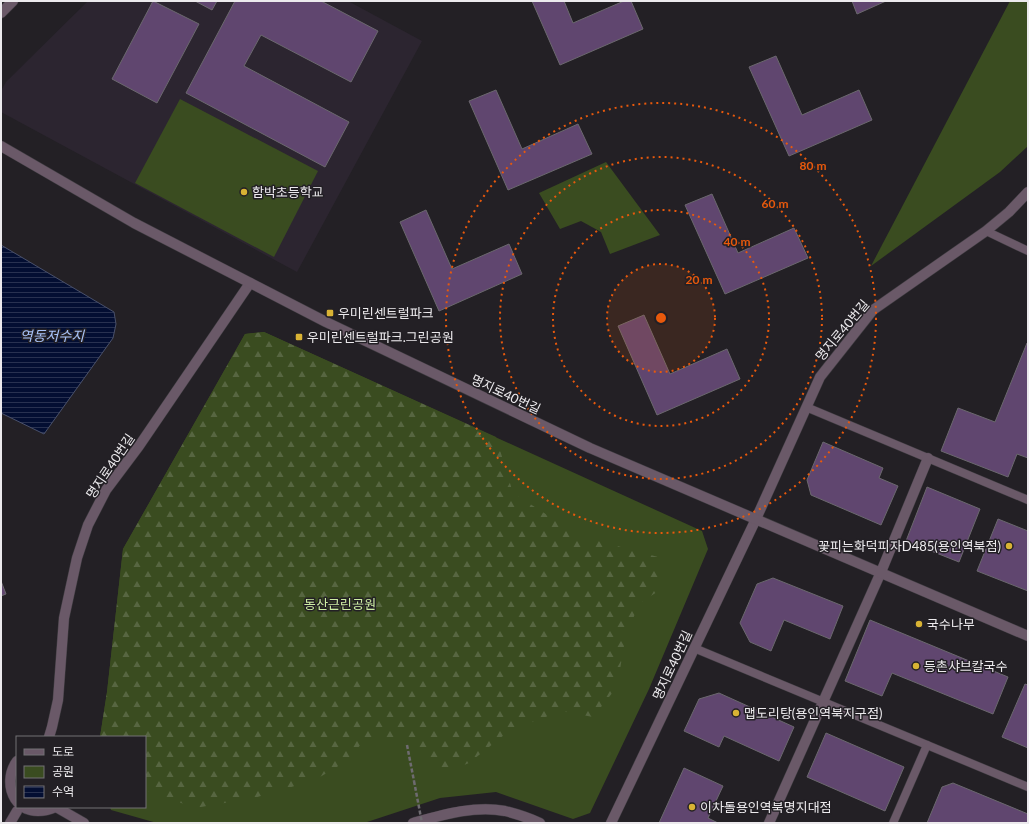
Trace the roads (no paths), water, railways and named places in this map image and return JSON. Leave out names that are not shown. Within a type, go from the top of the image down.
[{"type":"street","points":[[1,13],[13,1]]},
{"type":"street","name":"명지로40번길","points":[[1,146],[134,223],[326,322],[590,448],[1028,636]]},
{"type":"street","name":"명지로40번길","points":[[611,823],[756,519],[820,377],[873,310],[986,231],[1009,212],[1028,192]]},
{"type":"street","name":"명지로40번길","points":[[49,736],[58,700],[64,618],[77,558],[88,524],[106,490],[139,446],[250,283]]},
{"type":"street","points":[[768,823],[881,572],[928,458]]},
{"type":"street","points":[[16,762],[9,769],[5,777],[4,786],[6,796],[10,804],[17,811],[26,815],[37,816],[47,813],[54,808]]},
{"type":"street","points":[[58,808],[84,823]]},
{"type":"street","points":[[413,823],[452,814],[479,810],[504,811],[540,823]]},
{"type":"street","points":[[10,823],[17,811]]},
{"type":"lane","points":[[986,231],[1028,251]]},
{"type":"lane","points":[[806,407],[1028,500]]},
{"type":"lane","points":[[694,648],[1028,787]]},
{"type":"lane","points":[[893,823],[928,745]]},
{"type":"water","name":"역동저수지","points":[[1,245],[114,312],[116,324],[113,338],[44,434],[1,413]]},
{"type":"place","name":"함박초등학교","points":[[244,192]]},
{"type":"place","name":"우미린센트럴파크","points":[[330,313]]},
{"type":"place","name":"우미린센트럴파크.그린공원","points":[[299,337]]},
{"type":"place","name":"꽃피는화덕피자D485(용인역북점)","points":[[1009,546]]},
{"type":"place","name":"국수나무","points":[[919,624]]},
{"type":"place","name":"등촌샤브칼국수","points":[[916,666]]},
{"type":"place","name":"맵도리탕(용인역북지구점)","points":[[736,713]]},
{"type":"place","name":"이차돌용인역북명지대점","points":[[692,807]]},
{"type":"park label","name":"동산근린공원","points":[[340,604]]}]
